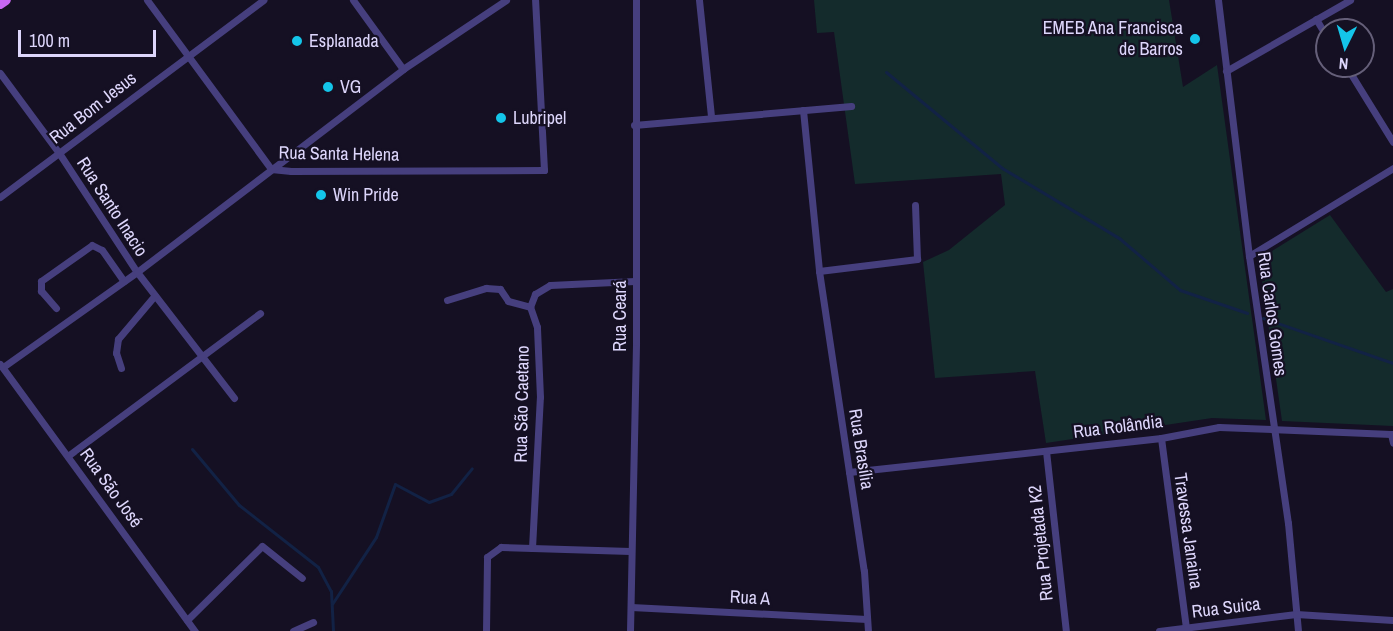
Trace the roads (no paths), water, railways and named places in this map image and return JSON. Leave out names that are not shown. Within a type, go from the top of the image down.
[{"type":"main road","points":[[0,4],[6,0]]},
{"type":"street","name":"Rua Santa Helena","points":[[147,0],[270,169],[544,170],[535,0]]},
{"type":"street","name":"Rua Bom Jesus","points":[[0,198],[187,54],[263,0]]},
{"type":"street","points":[[353,0],[403,69]]},
{"type":"street","points":[[1,366],[137,272],[403,69],[506,0]]},
{"type":"street","name":"Rua Ceará","points":[[630,631],[636,0]]},
{"type":"street","points":[[699,0],[711,117]]},
{"type":"street","name":"Rua Carlos Gomes","points":[[1218,0],[1249,256],[1274,428],[1299,631]]},
{"type":"street","points":[[1318,18],[1350,0]]},
{"type":"street","points":[[1226,71],[1315,20]]},
{"type":"street","name":"Rua Santo Inacio","points":[[0,73],[59,153],[137,272],[234,398]]},
{"type":"street","points":[[1354,78],[1393,142]]},
{"type":"street","points":[[634,125],[850,106]]},
{"type":"street","name":"Rua Brasília","points":[[803,110],[819,272],[849,472],[868,631]]},
{"type":"street","points":[[1386,129],[1393,124]]},
{"type":"street","points":[[1249,256],[1393,168]]},
{"type":"street","points":[[819,272],[917,259],[915,205]]},
{"type":"street","points":[[56,308],[41,291],[41,280],[92,245],[102,250],[124,281]]},
{"type":"street","points":[[447,300],[486,288],[500,289],[508,301],[530,307],[535,294],[550,285],[635,281]]},
{"type":"street","points":[[121,368],[116,353],[118,339],[155,295]]},
{"type":"street","name":"Rua São Caetano","points":[[530,307],[537,327],[540,396],[532,548]]},
{"type":"street","points":[[69,454],[260,313]]},
{"type":"street","name":"Rua São José","points":[[1,366],[69,454],[195,631]]},
{"type":"street","name":"Rua Rolândia","points":[[849,472],[1161,438],[1219,427],[1392,434]]},
{"type":"street","points":[[1392,434],[1393,442]]},
{"type":"street","name":"Travessa Janaina","points":[[1161,438],[1186,628]]},
{"type":"street","name":"Rua Projetada K2","points":[[1046,451],[1066,631]]},
{"type":"street","points":[[187,620],[262,546],[302,578]]},
{"type":"street","points":[[486,631],[487,556],[501,548],[630,550]]},
{"type":"street","name":"Rua A","points":[[631,607],[867,619]]},
{"type":"street","name":"Rua Suica","points":[[1160,631],[1296,614],[1393,620]]},
{"type":"street","points":[[293,631],[313,622]]},
{"type":"waterway","points":[[886,72],[1002,168],[1119,238],[1180,290],[1247,313]]},
{"type":"waterway","points":[[1263,318],[1393,363]]},
{"type":"waterway","points":[[192,449],[239,505],[318,567],[331,591],[333,631]]},
{"type":"waterway","points":[[332,604],[376,537],[395,484],[429,502],[451,494],[472,468]]},
{"type":"place","name":"EMEB Ana Francisca de Barros","points":[[1195,39]]},
{"type":"place","name":"Esplanada","points":[[297,41]]},
{"type":"place","name":"VG","points":[[328,87]]},
{"type":"place","name":"Lubripel","points":[[501,118]]},
{"type":"place","name":"Win Pride","points":[[321,195]]}]
